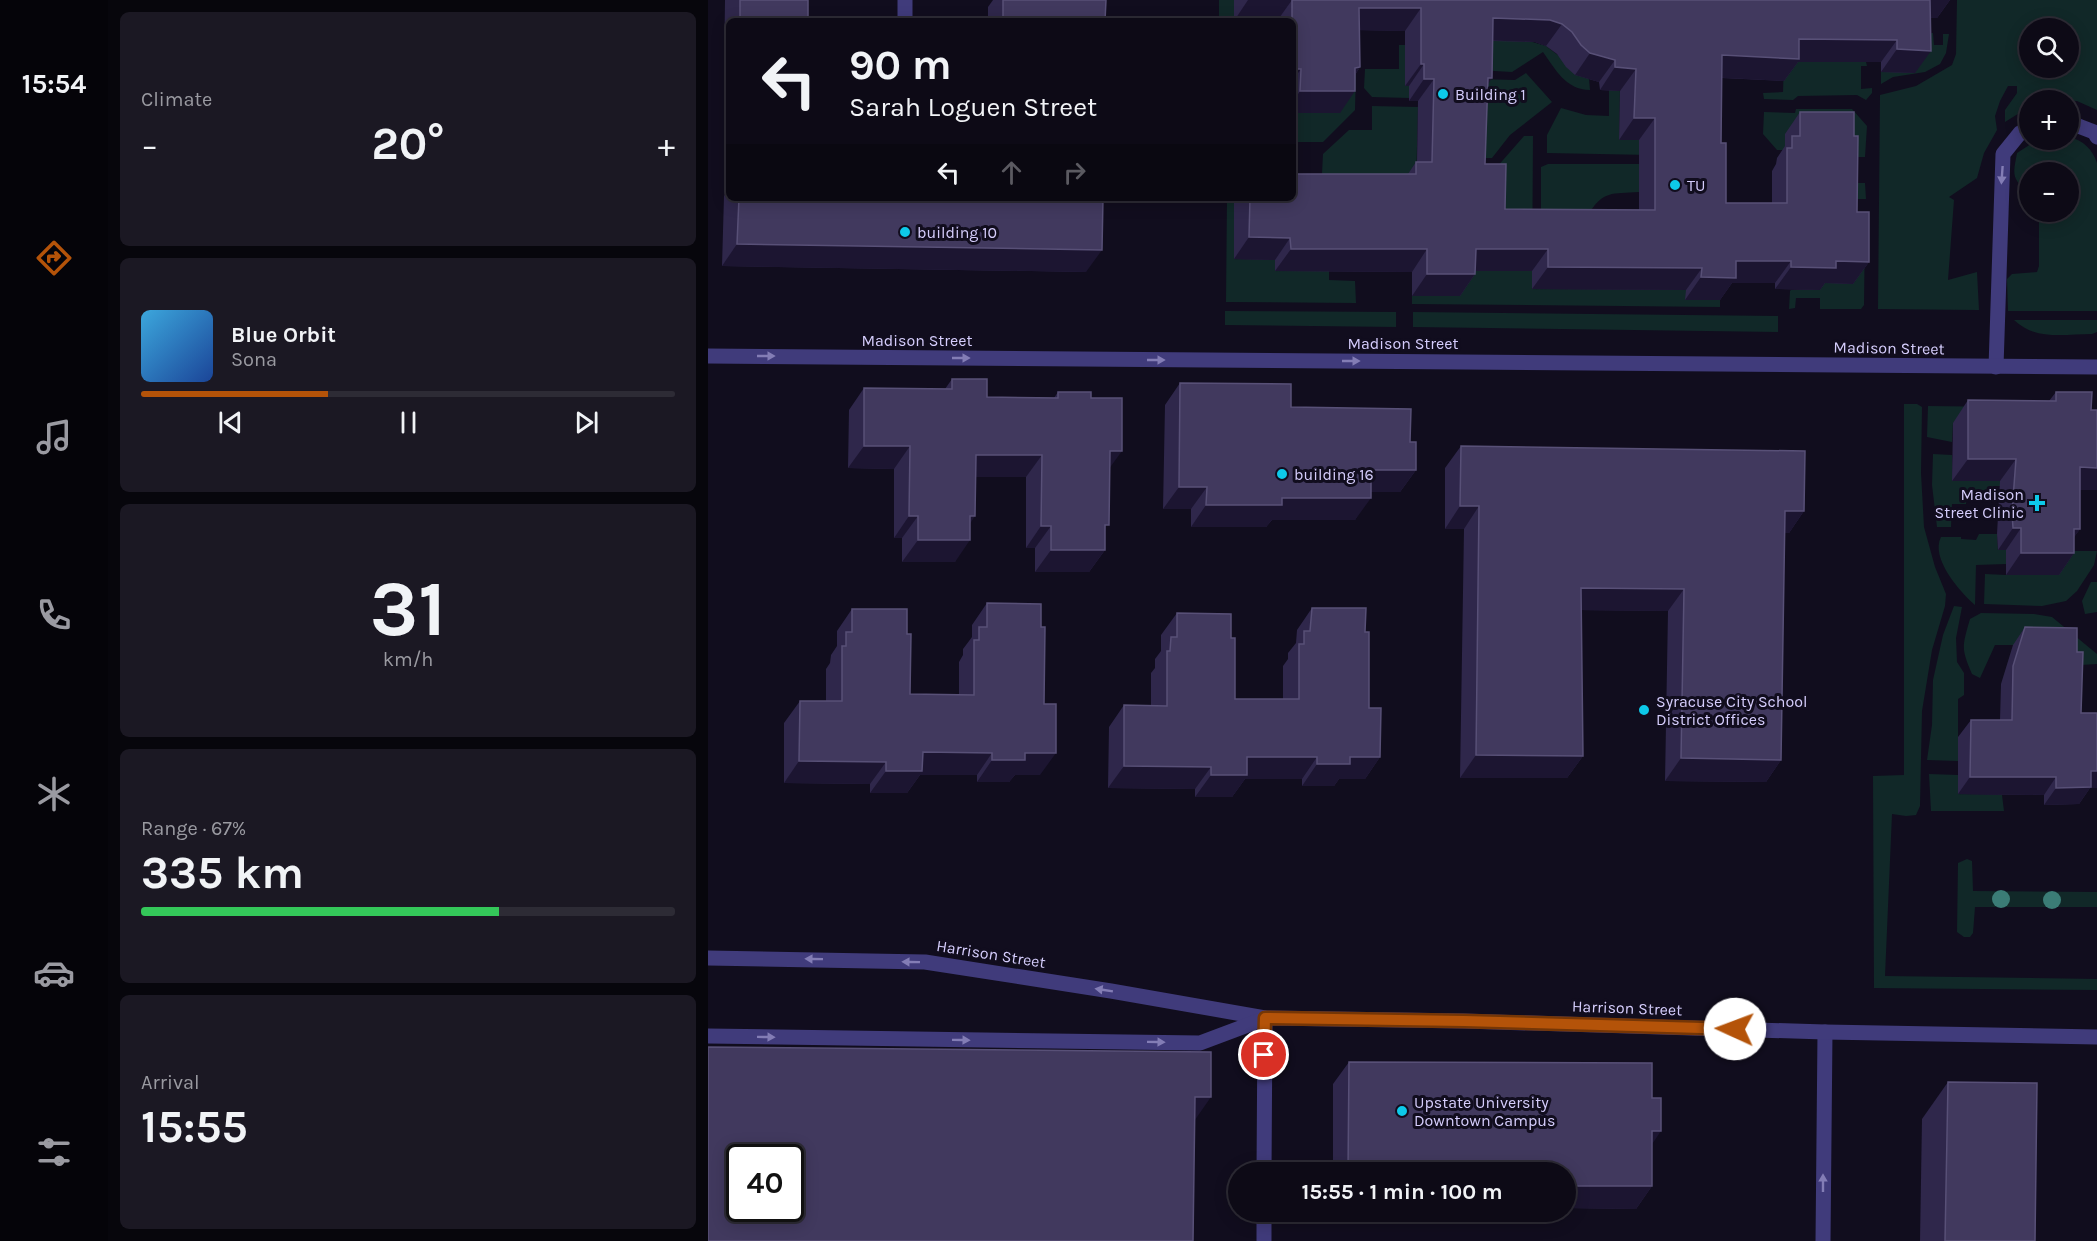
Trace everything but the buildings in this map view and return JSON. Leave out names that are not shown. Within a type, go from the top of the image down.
[{"type":"street","points":[[905,0],[905,18]]},
{"type":"street","points":[[2079,126],[2094,132],[2097,137]]},
{"type":"street","points":[[1996,367],[2003,154],[2019,134]]},
{"type":"street","name":"Madison Street","points":[[708,356],[2097,368]]},
{"type":"street","name":"Harrison Street","points":[[708,958],[925,962],[1265,1018],[2097,1037]]},
{"type":"street","points":[[1264,1162],[1265,1018]]},
{"type":"street","name":"Harrison Street","points":[[708,1036],[1200,1043],[1265,1018]]},
{"type":"street","points":[[1823,1241],[1826,1032]]},
{"type":"street","points":[[1264,1222],[1264,1241]]},
{"type":"green space","points":[[1219,0],[1234,0],[1234,18],[1219,18]]},
{"type":"green space","points":[[1957,0],[2097,0],[2097,110],[2079,102],[2079,90],[2019,90],[2019,113],[2005,122],[2005,110],[2017,93],[2017,86],[2008,86],[1995,116],[1997,130],[1984,153],[1977,178],[1949,197],[1954,200],[1948,280],[1977,272],[1979,310],[1878,309],[1880,95],[1916,86],[1952,65],[1956,54]]},
{"type":"green space","points":[[1478,26],[1546,46],[1589,79],[1590,90],[1568,82],[1543,52],[1512,72],[1477,70]]},
{"type":"green space","points":[[1357,30],[1355,110],[1323,142],[1296,142],[1296,113],[1340,113]]},
{"type":"green space","points":[[1933,33],[1934,45],[1943,45],[1943,34],[1949,34],[1946,53],[1940,64],[1925,72],[1893,77],[1881,84],[1881,72],[1914,34]]},
{"type":"green space","points":[[1399,45],[1422,45],[1405,86],[1409,86],[1409,98],[1372,97],[1364,88],[1365,69],[1399,69]]},
{"type":"green space","points":[[1784,62],[1866,62],[1867,66],[1861,66],[1861,89],[1872,88],[1872,93],[1866,100],[1857,95],[1798,96],[1793,100],[1764,99],[1763,93],[1783,92]]},
{"type":"green space","points":[[1526,73],[1552,102],[1510,135],[1492,158],[1470,158],[1477,79],[1515,80]]},
{"type":"green space","points":[[1609,90],[1620,90],[1619,140],[1650,140],[1650,155],[1547,153],[1547,135],[1561,108],[1586,115],[1609,116]]},
{"type":"green space","points":[[1372,106],[1418,107],[1416,185],[1296,175],[1322,174],[1323,154],[1349,130],[1372,130]]},
{"type":"green space","points":[[1796,109],[1852,109],[1867,126],[1865,157],[1851,157],[1851,183],[1865,183],[1866,199],[1852,199],[1853,225],[1865,225],[1864,305],[1861,309],[1820,309],[1820,298],[1796,298],[1795,308],[1789,309],[1791,290],[1820,290],[1820,283],[1853,283],[1785,134],[1785,150],[1777,150],[1763,134],[1764,112],[1795,113]]},
{"type":"green space","points":[[1524,136],[1533,136],[1532,289],[1686,290],[1686,299],[1720,300],[1720,307],[1412,304],[1412,296],[1496,168]]},
{"type":"green space","points":[[2079,140],[2093,154],[2097,163],[2097,311],[2008,311],[2007,279],[2012,274],[2037,272],[2039,222],[2079,222],[2079,162],[2019,162],[2019,184],[2015,176],[2017,153],[2022,150],[2079,150]]},
{"type":"green space","points":[[1548,164],[1644,164],[1639,177],[1639,192],[1604,197],[1598,201],[1588,215],[1541,223],[1541,167]]},
{"type":"green space","points":[[1227,201],[1234,201],[1234,259],[1275,260],[1329,271],[1329,280],[1355,281],[1356,303],[1226,302]]},
{"type":"green space","points":[[1225,311],[1396,312],[1396,327],[1225,325]]},
{"type":"green space","points":[[1413,312],[1778,316],[1778,332],[1413,327]]},
{"type":"green space","points":[[2014,320],[2097,320],[2097,332],[2092,334],[2041,334],[2023,327]]},
{"type":"green space","points":[[1904,404],[1917,404],[1922,407],[1921,473],[1924,527],[1935,567],[1946,594],[1945,606],[1932,650],[1922,711],[1920,806],[1916,815],[1892,814],[1885,976],[2097,979],[2097,990],[1874,988],[1873,776],[1904,775]]},
{"type":"green space","points":[[1928,406],[2007,407],[1953,423],[1952,442],[1927,437]]},
{"type":"green space","points":[[1933,454],[1952,455],[1953,481],[2011,481],[2010,486],[1993,486],[1993,491],[1967,490],[1966,504],[1952,504],[1951,527],[1937,527],[1932,485]]},
{"type":"green space","points":[[1979,534],[1997,534],[1998,550],[2006,550],[2006,564],[1976,565],[1975,605],[1948,574],[1940,555],[1939,545],[1941,537],[1976,540]]},
{"type":"green space","points":[[2059,551],[2097,551],[2094,565],[2077,591],[2066,601],[2042,606],[1984,604],[1985,574],[2006,575]]},
{"type":"green space","points":[[2091,582],[2097,582],[2097,612],[2085,614],[2082,601]]},
{"type":"green space","points":[[1954,606],[1962,607],[1956,638],[1957,662],[1964,673],[1964,695],[1958,699],[1958,761],[1927,760],[1932,725],[1933,680],[1943,635]]},
{"type":"green space","points":[[1981,613],[2034,614],[2052,617],[2097,654],[2097,664],[2065,666],[2013,645],[1995,645],[1980,678],[1972,674],[1964,647],[1970,619]]},
{"type":"green space","points":[[1929,774],[1958,775],[1958,794],[2002,795],[2004,811],[1931,811]]},
{"type":"green space","points":[[1967,859],[1972,861],[1973,891],[2097,892],[2097,907],[1975,907],[1973,933],[1970,937],[1964,937],[1957,932],[1958,863]]},
{"type":"place","name":"Building 1","points":[[1443,94]]},
{"type":"place","name":"TU","points":[[1675,185]]},
{"type":"place","name":"building 10","points":[[905,232]]},
{"type":"place","name":"building 16","points":[[1282,474]]},
{"type":"place","name":"Madison Street Clinic","points":[[2037,503]]},
{"type":"place","name":"Syracuse City School District Offices","points":[[1644,710]]},
{"type":"place","name":"Upstate University Downtown Campus","points":[[1402,1111]]},
{"type":"route","points":[[1264,1055],[1265,1018],[1735,1029]]}]
